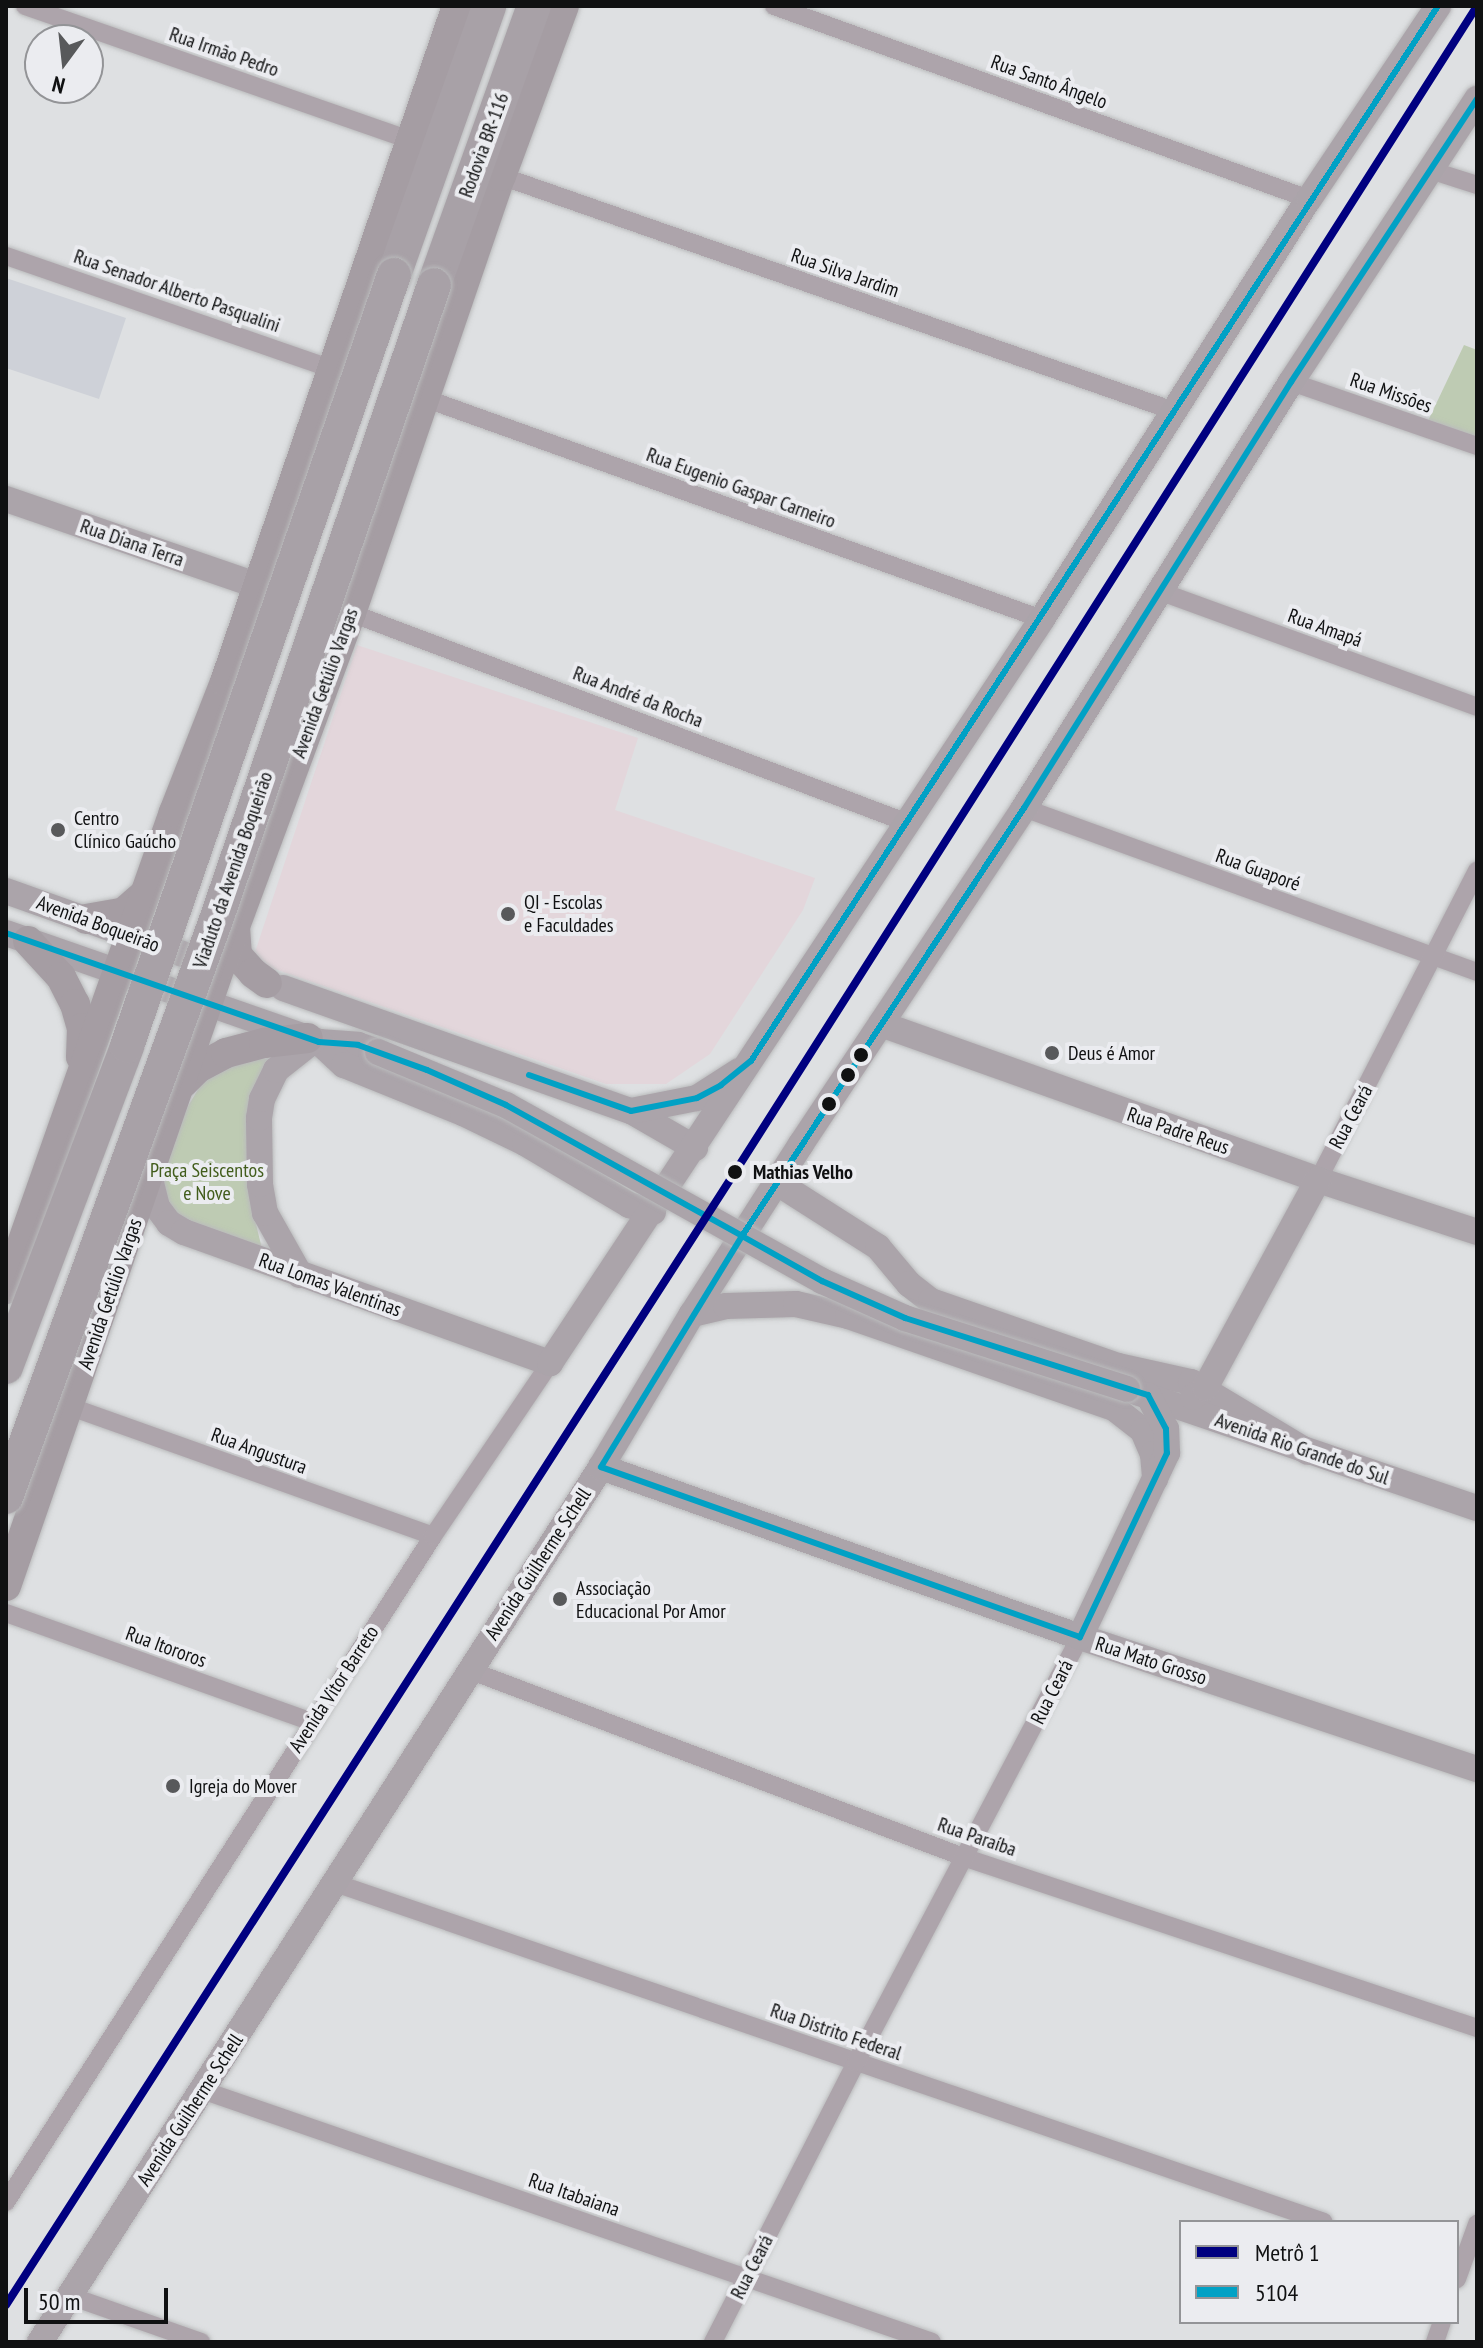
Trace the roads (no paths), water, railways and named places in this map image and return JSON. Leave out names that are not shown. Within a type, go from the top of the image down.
[{"type":"highway","name":"Rodovia BR-116","points":[[6,1367],[127,1046],[489,6]]},
{"type":"highway","name":"Rodovia BR-116","points":[[434,285],[534,6]]},
{"type":"highway","name":"Viaduto da Avenida Boqueirão","points":[[6,1497],[217,917],[434,285]]},
{"type":"main road","points":[[6,1289],[174,812],[258,586],[457,6]]},
{"type":"main road","name":"Avenida Getúlio Vargas","points":[[6,1586],[71,1407],[220,967],[351,613],[501,176],[564,6]]},
{"type":"main road","points":[[235,925],[237,955],[253,973],[275,986],[631,1111],[695,1148],[1042,619],[1309,199],[1438,6]]},
{"type":"main road","name":"Avenida Guilherme Schell","points":[[40,2342],[601,1467],[692,1314],[776,1182],[1024,808],[1291,382],[1477,99]]},
{"type":"main road","name":"Rua Diana Terra","points":[[6,499],[258,586]]},
{"type":"main road","points":[[174,812],[181,846],[200,862],[225,864],[264,845]]},
{"type":"main road","name":"Avenida Boqueirão","points":[[6,891],[275,986],[368,1049],[506,1105],[822,1281],[905,1318],[1137,1392]]},
{"type":"main road","points":[[86,919],[100,919],[124,912],[145,894]]},
{"type":"main road","points":[[17,937],[61,977],[79,1014],[83,1040],[76,1090]]},
{"type":"main road","name":"Avenida Boqueirão","points":[[17,937],[314,1040],[368,1049]]},
{"type":"main road","name":"Rua Padre Reus","points":[[881,1024],[1318,1180],[1477,1232]]},
{"type":"main road","points":[[179,1088],[198,1068],[226,1053],[314,1040],[344,1065],[495,1128],[642,1213]]},
{"type":"main road","points":[[300,1275],[265,1213],[260,1184],[259,1118],[262,1099],[276,1070],[314,1040]]},
{"type":"main road","points":[[631,1111],[697,1098],[721,1085],[751,1061]]},
{"type":"main road","points":[[76,1090],[112,1072],[141,1075],[158,1097],[166,1124]]},
{"type":"main road","name":"Avenida Vitor Barreto","points":[[550,1363],[642,1213],[695,1148]]},
{"type":"main road","name":"Rua Lomas Valentinas","points":[[153,1166],[153,1197],[169,1223],[184,1232],[550,1363]]},
{"type":"main road","name":"Rua Ceará","points":[[1205,1388],[1318,1180]]},
{"type":"main road","points":[[776,1182],[878,1247],[909,1284],[931,1301],[1108,1363],[1175,1377],[1205,1388],[1308,1452]]},
{"type":"main road","points":[[692,1314],[726,1306],[796,1304],[848,1316],[1114,1408],[1143,1431],[1153,1454],[1155,1479]]},
{"type":"main road","points":[[1137,1392],[1185,1398],[1198,1395],[1205,1388]]},
{"type":"main road","name":"Rua Ceará","points":[[1080,1637],[1167,1453],[1163,1420],[1137,1392]]},
{"type":"main road","name":"Avenida Rio Grande do Sul","points":[[1137,1392],[1477,1508]]},
{"type":"main road","name":"Rua Mato Grosso","points":[[601,1467],[1080,1637],[1477,1769]]},
{"type":"street","name":"Rua Irmão Pedro","points":[[25,6],[409,140]]},
{"type":"street","name":"Rua Santo Ângelo","points":[[774,6],[1309,199]]},
{"type":"street","points":[[1430,170],[1477,185]]},
{"type":"street","name":"Rua Silva Jardim","points":[[501,176],[1174,411]]},
{"type":"street","name":"Rua Senador Alberto Pasqualini","points":[[6,256],[333,369]]},
{"type":"street","name":"Rua Missões","points":[[1291,382],[1477,446]]},
{"type":"street","name":"Rua Eugenio Gaspar Carneiro","points":[[424,398],[1042,619]]},
{"type":"street","name":"Rua Amapá","points":[[1159,591],[1477,707]]},
{"type":"street","name":"Rua André da Rocha","points":[[351,613],[908,823]]},
{"type":"street","name":"Rua Guaporé","points":[[1024,808],[1477,972]]},
{"type":"street","name":"Rua Ceará","points":[[1318,1180],[1477,871]]},
{"type":"street","name":"Avenida Vitor Barreto","points":[[6,2202],[312,1722],[550,1363]]},
{"type":"street","name":"Rua Angustura","points":[[71,1407],[433,1536]]},
{"type":"street","name":"Rua Itororos","points":[[6,1613],[312,1722]]},
{"type":"street","name":"Rua Ceará","points":[[713,2342],[856,2062],[1080,1637]]},
{"type":"street","name":"Rua Paraíba","points":[[469,1670],[966,1858],[1477,2028]]},
{"type":"street","name":"Rua Distrito Federal","points":[[335,1883],[1318,2220]]},
{"type":"street","name":"Rua Itabaiana","points":[[202,2090],[932,2342]]},
{"type":"street","points":[[1463,2272],[1477,2224]]},
{"type":"street","points":[[70,2296],[201,2342]]},
{"type":"metro line","name":"1","points":[[6,2305],[735,1172],[1477,6]]},
{"type":"place","name":"Centro Clínico Gaúcho","points":[[58,830]]},
{"type":"place","name":"QI - Escolas e Faculdades","points":[[508,914]]},
{"type":"place","name":"Deus é Amor","points":[[1052,1053]]},
{"type":"place","name":"Mathias Velho","points":[[735,1172]]},
{"type":"place","name":"Associação Educacional Por Amor","points":[[560,1599]]},
{"type":"place","name":"Igreja do Mover","points":[[173,1786]]},
{"type":"park label","name":"Praça Seiscentos e Nove","points":[[207,1182]]}]
